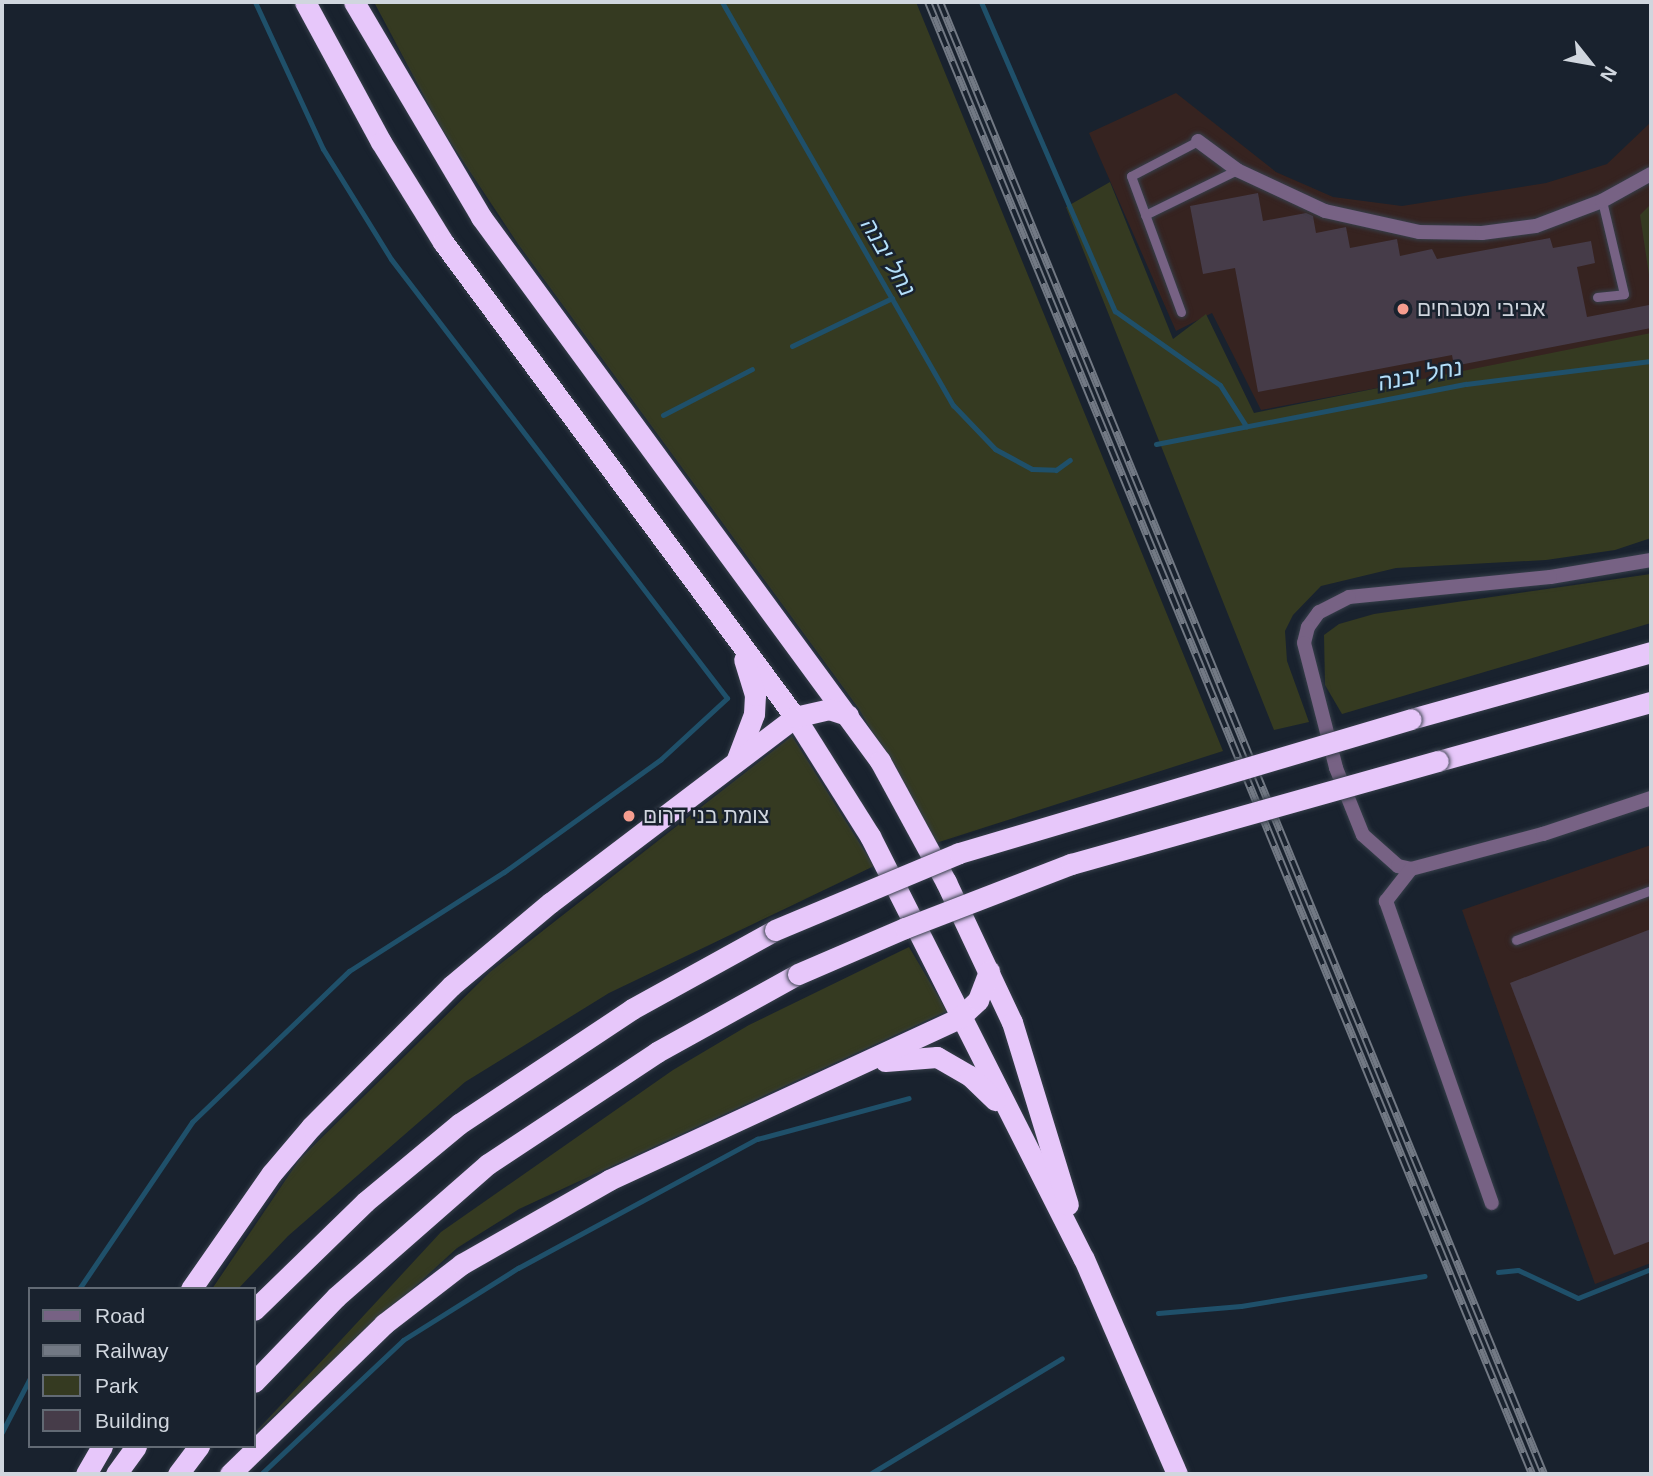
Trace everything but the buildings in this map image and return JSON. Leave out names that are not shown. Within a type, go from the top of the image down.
[{"type":"highway","points":[[305,2],[354,95],[443,242],[794,717],[870,836],[959,1018],[1084,1259],[1177,1474]]},
{"type":"highway","points":[[354,2],[481,217],[848,715],[907,808],[1012,1022],[1084,1259]]},
{"type":"highway","points":[[728,771],[744,746],[755,695],[730,630]]},
{"type":"highway","points":[[256,1308],[365,1202],[458,1124],[632,1009],[775,930],[958,853],[1411,719],[1651,652]]},
{"type":"highway","points":[[256,1380],[345,1289],[488,1164],[657,1052],[799,975],[905,928],[1071,864],[1651,702]]},
{"type":"highway","points":[[192,1287],[303,1136],[451,986],[550,903],[728,771],[794,717],[829,709],[848,715]]},
{"type":"highway","points":[[1521,738],[1651,712]]},
{"type":"highway","points":[[230,1474],[384,1324],[472,1257],[610,1180],[959,1018],[978,1000],[989,971]]},
{"type":"highway","points":[[856,1068],[896,1059],[937,1057],[970,1076],[1012,1118]]},
{"type":"highway","points":[[86,1474],[101,1448]]},
{"type":"highway","points":[[116,1474],[135,1448]]},
{"type":"highway","points":[[178,1474],[198,1448]]},
{"type":"street","points":[[1198,141],[1237,170],[1325,211],[1419,232],[1516,230],[1558,220],[1602,201],[1644,177],[1651,167]]},
{"type":"street","points":[[1651,559],[1550,578],[1367,593],[1332,604],[1308,627],[1304,643],[1307,670],[1336,768],[1363,835],[1398,866],[1410,869],[1543,834],[1651,798]]},
{"type":"street","points":[[1410,869],[1385,901],[1492,1203]]},
{"type":"lane","points":[[1181,312],[1131,176],[1198,141]]},
{"type":"lane","points":[[1145,215],[1237,170]]},
{"type":"lane","points":[[1597,297],[1624,294],[1602,201]]},
{"type":"lane","points":[[1516,940],[1651,890]]},
{"type":"shaded area","points":[[1176,93],[1276,172],[1333,197],[1402,206],[1546,183],[1607,164],[1651,122],[1651,336],[1261,410],[1212,313],[1176,331],[1089,133]]},
{"type":"shaded area","points":[[1651,845],[1651,1263],[1595,1284],[1462,910]]},
{"type":"green space","points":[[374,2],[916,2],[1223,751],[936,843],[859,709],[518,244],[441,128]]},
{"type":"green space","points":[[1110,182],[1173,339],[1206,314],[1254,413],[1651,333],[1651,538],[1615,550],[1546,560],[1396,568],[1321,586],[1293,615],[1285,631],[1287,661],[1309,722],[1274,730],[1066,207]]},
{"type":"green space","points":[[1651,204],[1651,288],[1640,215]]},
{"type":"green space","points":[[1651,574],[1651,623],[1342,714],[1325,685],[1324,635],[1339,624],[1374,614]]},
{"type":"green space","points":[[792,736],[874,866],[609,993],[465,1082],[288,1236],[240,1287],[213,1287],[299,1160],[490,972]]},
{"type":"green space","points":[[909,947],[947,1011],[519,1209],[457,1248],[256,1432],[441,1232],[673,1070],[749,1025]]},
{"type":"waterway","points":[[80,1287],[192,1122],[349,971],[504,872],[661,759],[727,698],[391,259],[323,149],[255,2]]},
{"type":"waterway","name":"נחל יבנה","points":[[722,2],[953,405],[995,449],[1032,469],[1056,470],[1070,460]]},
{"type":"waterway","points":[[981,2],[1115,311],[1220,385],[1246,426]]},
{"type":"waterway","points":[[792,346],[892,298]]},
{"type":"waterway","name":"נחל יבנה","points":[[1156,444],[1466,384],[1651,361]]},
{"type":"waterway","points":[[663,415],[752,369]]},
{"type":"waterway","points":[[261,1474],[403,1340],[518,1268],[757,1139],[909,1098]]},
{"type":"waterway","points":[[1498,1272],[1518,1270],[1578,1298],[1651,1269]]},
{"type":"waterway","points":[[1158,1313],[1241,1306],[1425,1276]]},
{"type":"waterway","points":[[870,1474],[1062,1358]]},
{"type":"waterway","points":[[2,1432],[28,1382]]},
{"type":"railway","points":[[928,2],[1532,1474]]},
{"type":"railway","points":[[940,2],[1544,1474]]},
{"type":"place","name":"אביבי מטבחים","points":[[1403,309]]},
{"type":"place","name":"צומת בני דרום","points":[[629,816]]}]
